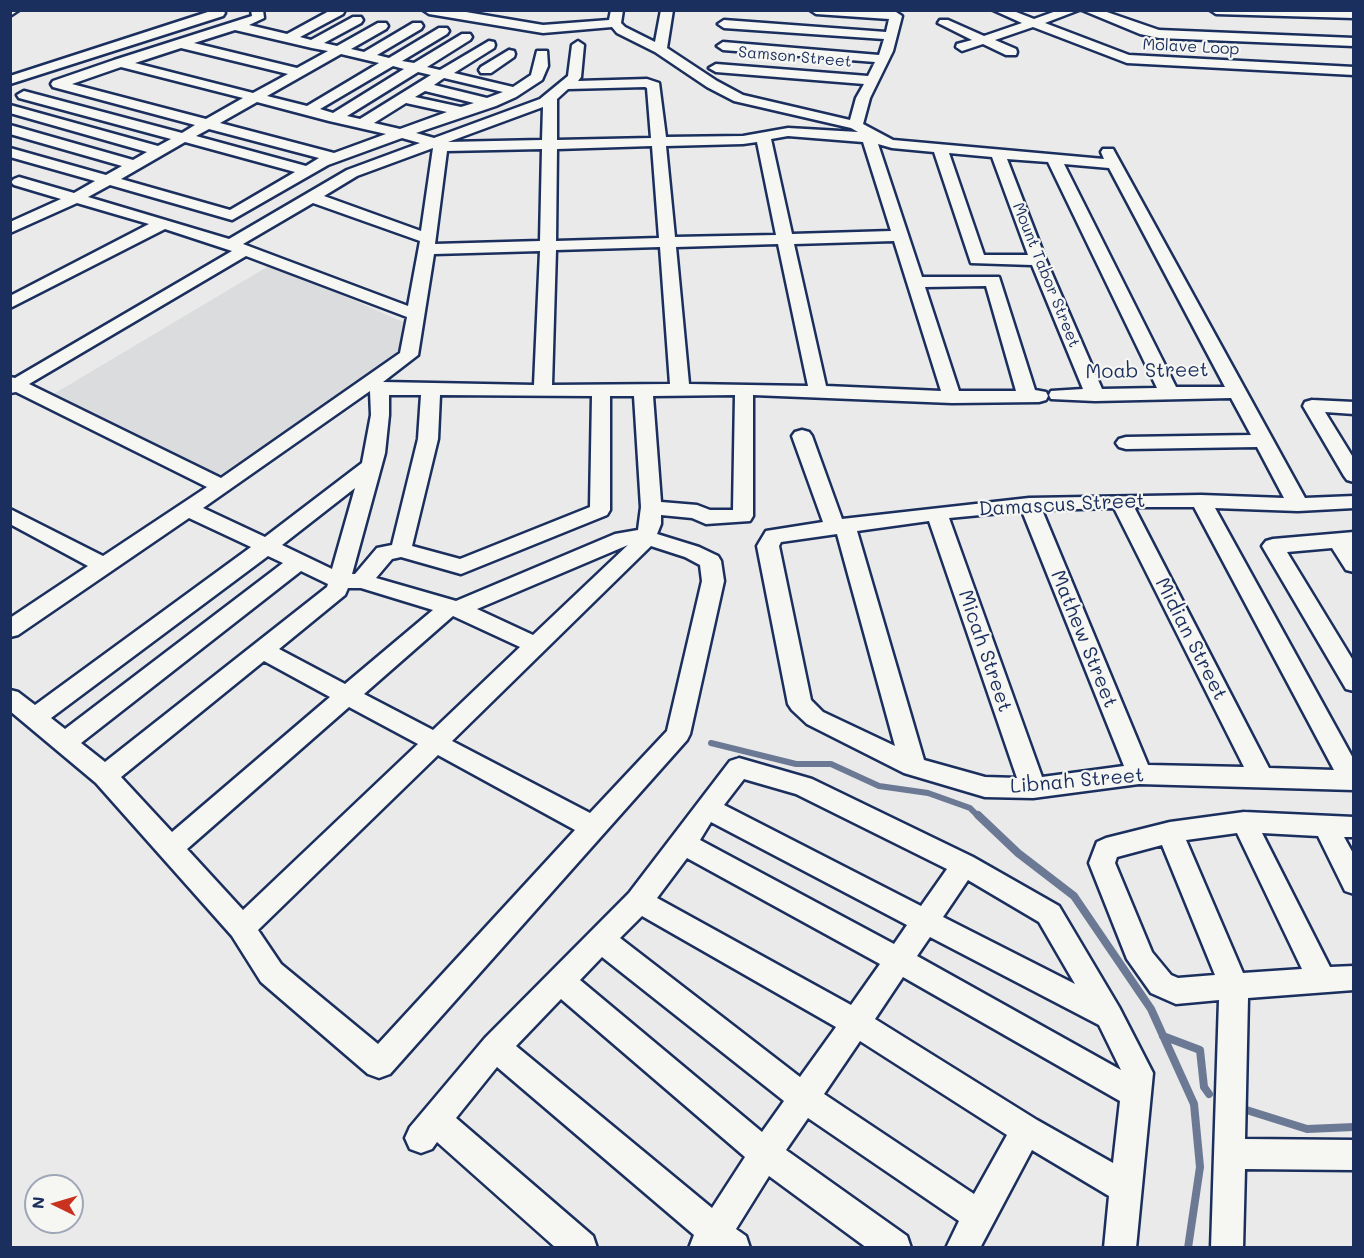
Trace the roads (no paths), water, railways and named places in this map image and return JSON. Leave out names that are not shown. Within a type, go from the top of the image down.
[{"type":"street","points":[[483,21],[502,10]]},
{"type":"street","points":[[660,49],[667,10]]},
{"type":"street","name":"Samson Street","points":[[712,84],[723,46],[725,10]]},
{"type":"street","points":[[816,10],[896,16],[887,51],[857,97],[856,125]]},
{"type":"street","name":"Molave Loop","points":[[999,10],[1127,59],[1353,71]]},
{"type":"street","points":[[962,47],[1073,10]]},
{"type":"street","points":[[1088,10],[1144,31],[1159,34],[1353,42]]},
{"type":"street","points":[[1216,10],[1353,14]]},
{"type":"street","points":[[289,38],[339,11]]},
{"type":"street","points":[[435,11],[483,21],[543,29],[616,17],[621,30],[660,49],[712,84],[739,98],[856,125],[882,141],[892,144],[1054,159],[1112,158],[1298,506]]},
{"type":"street","points":[[10,80],[214,12],[236,24],[266,33],[515,91]]},
{"type":"street","points":[[17,97],[260,15]]},
{"type":"street","points":[[312,44],[357,20]]},
{"type":"street","points":[[266,33],[283,24]]},
{"type":"street","points":[[724,24],[889,36]]},
{"type":"street","points":[[944,24],[1011,52]]},
{"type":"street","points":[[10,228],[74,199],[382,26]]},
{"type":"street","points":[[366,56],[417,26]]},
{"type":"street","points":[[308,111],[442,31]]},
{"type":"street","points":[[334,118],[466,37]]},
{"type":"street","points":[[178,43],[297,72]]},
{"type":"street","points":[[362,124],[489,45]]},
{"type":"street","points":[[12,385],[237,248],[312,197],[352,174],[439,145],[550,98],[574,77],[578,45]]},
{"type":"street","points":[[723,46],[882,58]]},
{"type":"street","points":[[486,70],[509,54]]},
{"type":"street","points":[[10,152],[232,215],[335,158],[491,103],[515,91],[537,77],[542,54],[529,64]]},
{"type":"street","points":[[119,63],[439,145],[743,140],[801,132],[864,137],[869,140],[952,397]]},
{"type":"street","points":[[459,63],[532,80]]},
{"type":"street","name":"Samson Street","points":[[716,68],[870,80]]},
{"type":"street","points":[[774,72],[791,82],[832,91]]},
{"type":"street","points":[[567,85],[647,83],[654,86],[680,389]]},
{"type":"street","points":[[58,84],[335,158]]},
{"type":"street","points":[[423,86],[491,103]]},
{"type":"street","points":[[17,97],[184,137],[309,171]]},
{"type":"street","points":[[404,98],[464,112]]},
{"type":"street","points":[[543,391],[551,144],[550,98]]},
{"type":"street","points":[[10,109],[159,151]]},
{"type":"street","points":[[384,110],[436,123]]},
{"type":"street","points":[[10,129],[135,165]]},
{"type":"street","points":[[763,136],[818,392]]},
{"type":"street","points":[[10,629],[375,385],[409,355],[427,244],[439,145]]},
{"type":"street","points":[[941,150],[977,260],[1038,260]]},
{"type":"street","name":"Mount Tabor Street","points":[[998,154],[1038,260],[1095,395]]},
{"type":"street","points":[[1054,159],[1169,393]]},
{"type":"street","points":[[19,182],[164,223],[416,315]]},
{"type":"street","points":[[312,197],[427,244],[547,246],[900,236]]},
{"type":"street","points":[[10,303],[164,223]]},
{"type":"street","points":[[915,282],[993,281],[1041,396]]},
{"type":"street","points":[[12,385],[222,486]]},
{"type":"street","points":[[105,776],[337,590],[371,466],[380,415],[375,385]]},
{"type":"street","name":"Moab Street","points":[[375,385],[431,390],[744,389],[952,397],[1238,392]]},
{"type":"street","points":[[651,507],[697,512],[706,517],[742,516],[744,389]]},
{"type":"street","points":[[401,550],[428,439],[431,390]]},
{"type":"street","points":[[361,581],[385,553],[401,550],[461,567],[600,510],[601,390]]},
{"type":"street","points":[[242,928],[537,646],[646,538],[651,524],[651,507],[643,390]]},
{"type":"street","points":[[1353,408],[1312,406],[1353,476]]},
{"type":"street","points":[[802,436],[840,526],[913,766]]},
{"type":"street","points":[[1126,443],[1262,441]]},
{"type":"street","points":[[34,718],[371,466]]},
{"type":"street","name":"Midian Street","points":[[1121,501],[1262,778]]},
{"type":"street","points":[[1201,501],[1353,780]]},
{"type":"street","name":"Damascus Street","points":[[770,541],[840,526],[1029,504],[1201,501],[1298,506],[1353,502]]},
{"type":"street","name":"Mathew Street","points":[[1029,504],[1138,774]]},
{"type":"street","points":[[188,509],[339,581],[361,581],[453,608],[537,646]]},
{"type":"street","name":"Micah Street","points":[[937,513],[1033,788]]},
{"type":"street","points":[[10,515],[105,566]]},
{"type":"street","points":[[10,698],[105,776],[242,928],[271,973],[379,1065],[678,734],[713,581],[710,561],[666,543],[636,537],[622,539],[453,608],[171,848]]},
{"type":"street","points":[[1353,565],[1346,540],[1273,546],[1353,680]]},
{"type":"street","name":"Libnah Street","points":[[770,541],[800,704],[815,718],[913,766],[985,786],[1033,788],[1138,774],[1353,780]]},
{"type":"street","points":[[64,743],[299,562]]},
{"type":"street","points":[[262,650],[593,827]]},
{"type":"street","points":[[581,1248],[428,1130],[495,1047],[639,901],[739,768],[803,786],[964,865],[1048,914],[1109,1016],[1138,1073],[1120,1248]]},
{"type":"street","points":[[707,808],[1109,1016]]},
{"type":"street","points":[[1244,822],[1322,980]]},
{"type":"street","points":[[1353,827],[1327,828],[1244,822],[1170,832],[1106,849],[1102,863],[1142,959],[1161,984],[1176,991],[1353,978]]},
{"type":"street","points":[[1327,828],[1353,883]]},
{"type":"street","points":[[1170,832],[1234,986],[1227,1247],[1243,1248]]},
{"type":"street","points":[[683,843],[899,960],[1136,1094]]},
{"type":"street","points":[[495,1047],[718,1243],[765,1154],[964,865]]},
{"type":"street","points":[[639,901],[856,1023],[1026,1130],[1125,1187]]},
{"type":"street","points":[[600,939],[804,1098],[979,1216]]},
{"type":"street","points":[[559,980],[765,1154],[895,1248]]},
{"type":"street","points":[[962,1248],[1026,1130]]},
{"type":"street","points":[[1230,1154],[1353,1155]]},
{"type":"waterway","points":[[711,743],[796,764],[831,764],[879,786],[928,793],[970,808],[979,817]]},
{"type":"waterway","points":[[978,815],[1018,853],[1074,896],[1151,1009],[1163,1036]]},
{"type":"waterway","points":[[1163,1036],[1200,1050],[1204,1087],[1209,1094]]},
{"type":"waterway","points":[[1163,1036],[1194,1104],[1200,1167],[1188,1248]]},
{"type":"waterway","points":[[1240,1108],[1307,1129],[1354,1127]]}]
